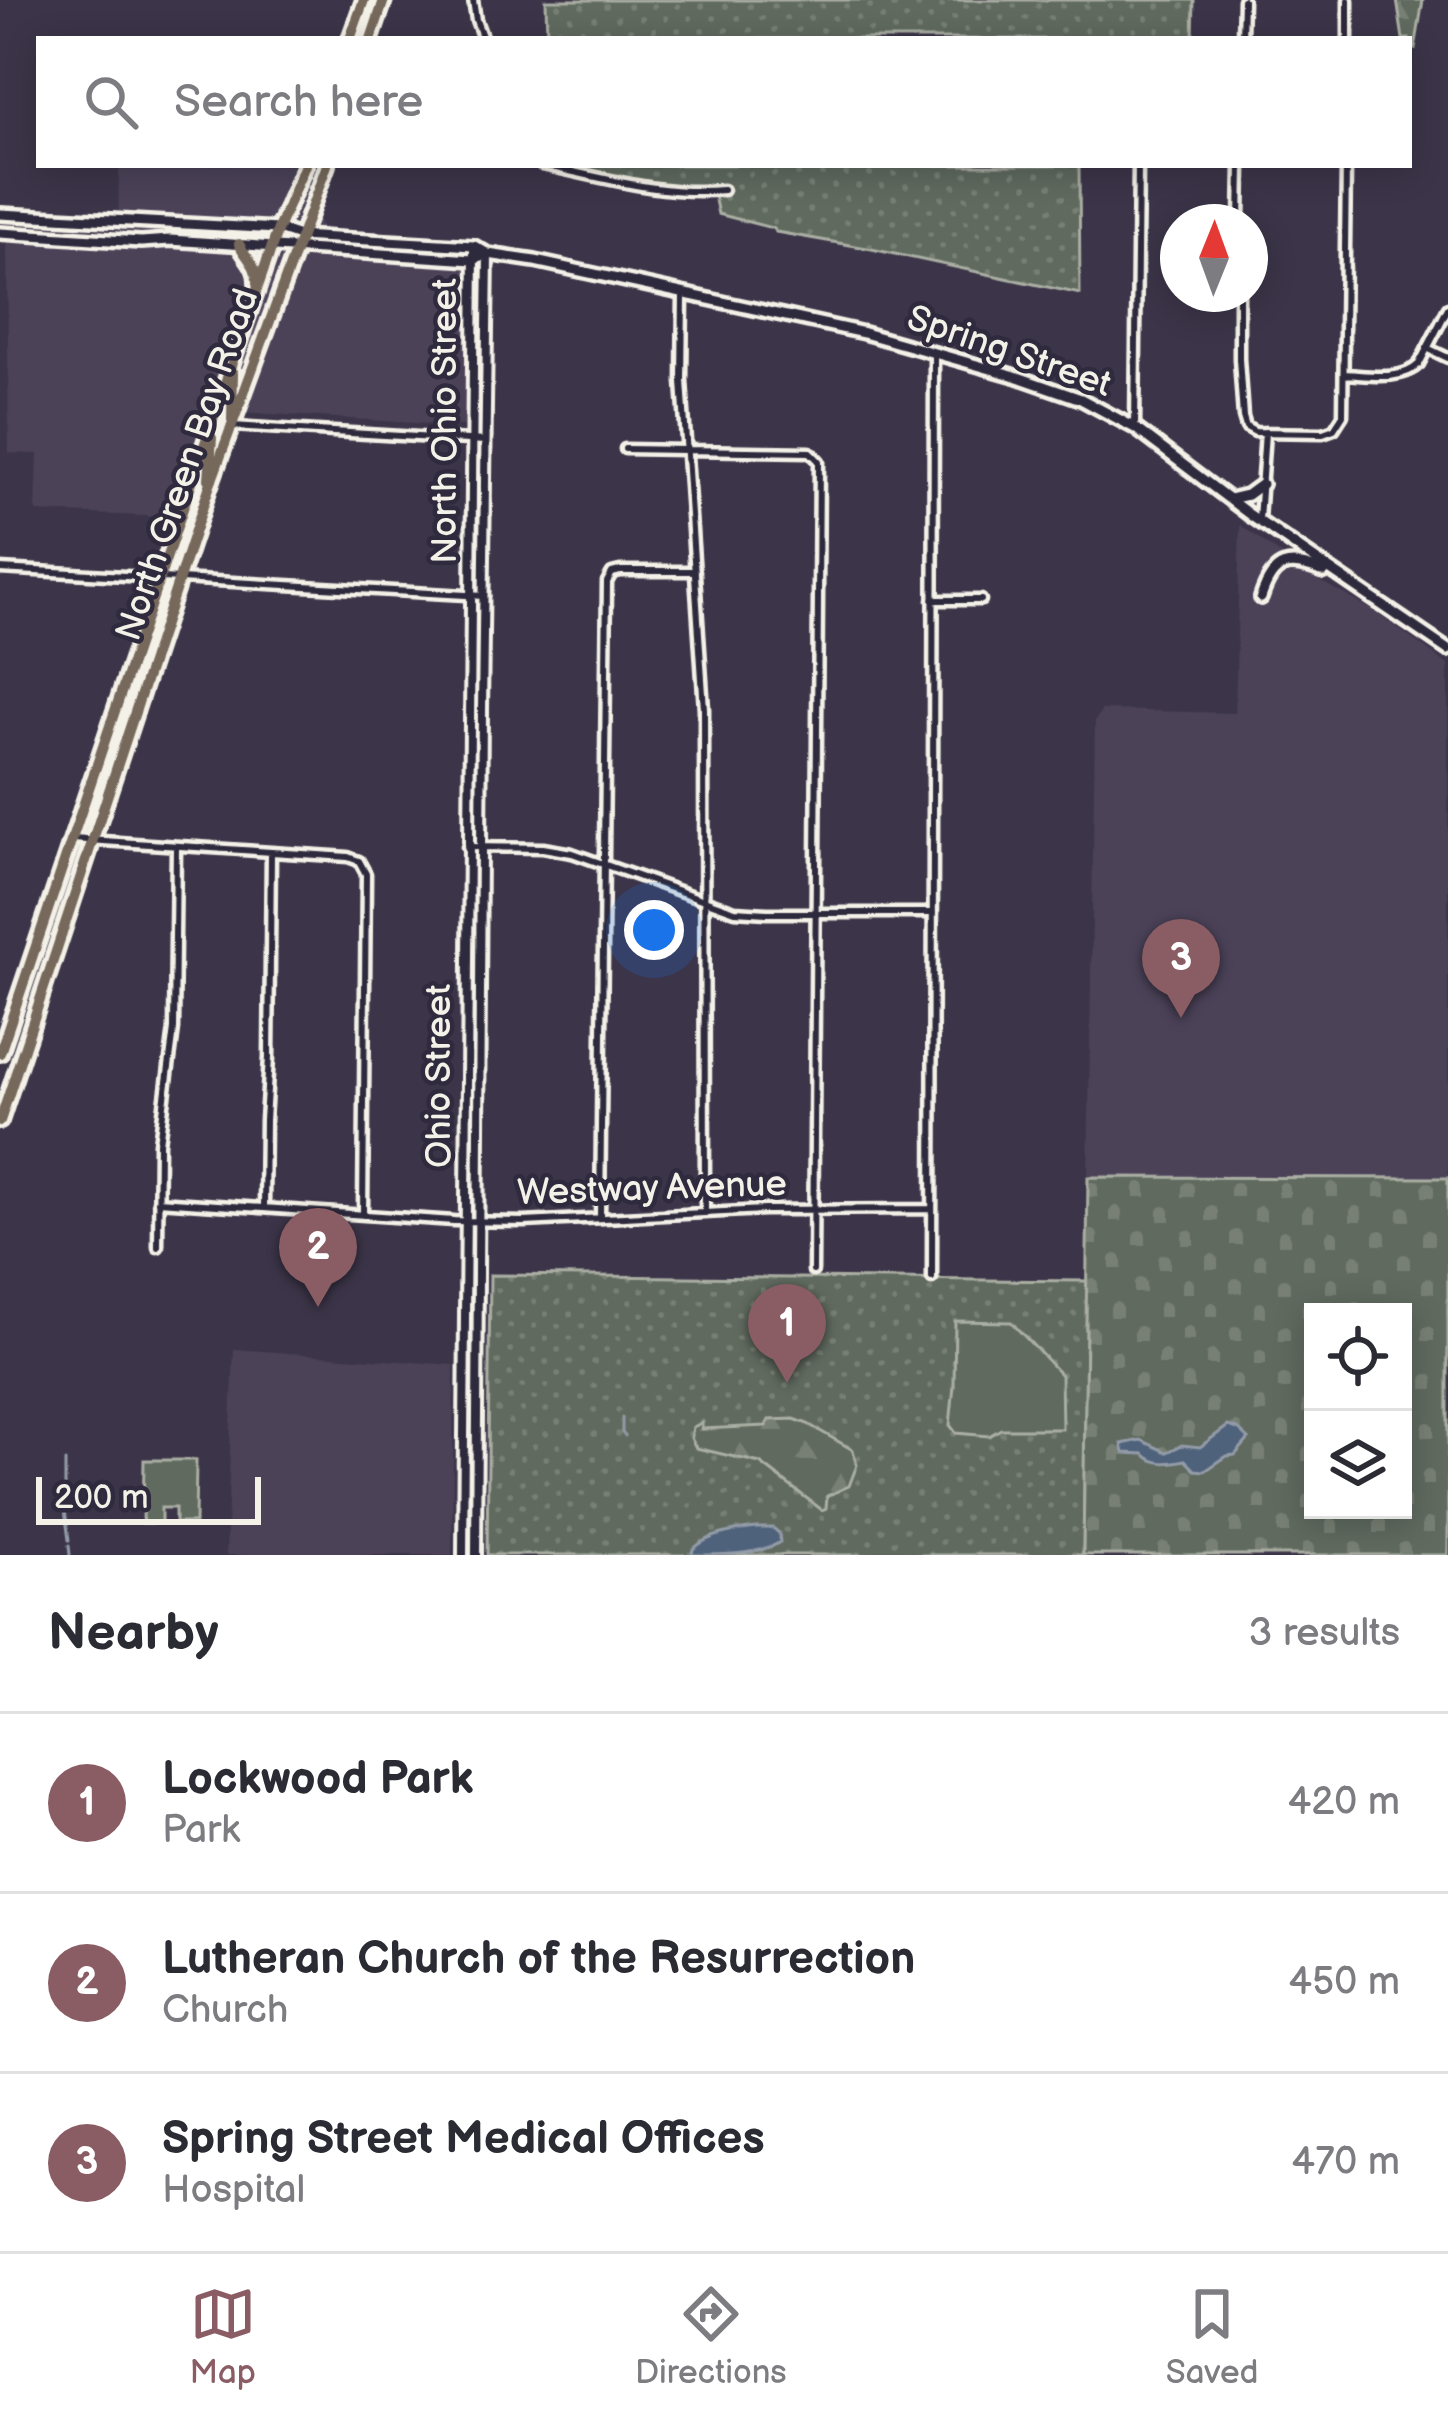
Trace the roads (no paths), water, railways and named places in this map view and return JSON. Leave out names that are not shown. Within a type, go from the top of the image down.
[{"type":"main road","points":[[351,36],[364,0]]},
{"type":"main road","points":[[372,36],[384,0]]},
{"type":"main road","name":"North Green Bay Road","points":[[0,1053],[278,229],[303,168]]},
{"type":"main road","name":"North Green Bay Road","points":[[0,1121],[208,488],[326,168]]},
{"type":"main road","name":"Spring Street","points":[[0,214],[278,229],[299,236],[474,246],[488,254],[845,329],[934,353],[1081,399],[1135,428],[1448,650]]},
{"type":"main road","points":[[0,233],[473,260],[488,254]]},
{"type":"main road","points":[[239,244],[258,273],[257,292]]},
{"type":"main road","points":[[233,364],[233,426]]},
{"type":"main road","points":[[208,488],[211,428]]},
{"type":"main road","points":[[1229,499],[1247,495],[1262,484]]},
{"type":"main road","points":[[1262,598],[1272,572],[1284,564],[1302,564],[1345,580]]},
{"type":"street","points":[[473,0],[482,36]]},
{"type":"street","points":[[1242,36],[1243,0]]},
{"type":"street","points":[[1348,0],[1348,36]]},
{"type":"street","points":[[556,168],[621,182],[722,190]]},
{"type":"street","points":[[1135,428],[1138,168]]},
{"type":"street","points":[[1240,204],[1241,168]]},
{"type":"street","points":[[1239,312],[1244,422],[1250,430],[1323,433],[1334,429],[1343,415],[1346,168]]},
{"type":"street","name":"North Ohio Street","points":[[471,596],[474,246]]},
{"type":"street","name":"North Ohio Street","points":[[484,596],[488,254]]},
{"type":"street","points":[[683,296],[682,381],[704,709],[705,1213]]},
{"type":"street","points":[[473,304],[487,305]]},
{"type":"street","points":[[1344,374],[1407,374],[1416,368],[1448,308]]},
{"type":"street","points":[[472,350],[487,348]]},
{"type":"street","points":[[1427,348],[1448,358]]},
{"type":"street","points":[[932,1278],[934,353]]},
{"type":"street","points":[[233,426],[485,441]]},
{"type":"street","points":[[1259,520],[1265,432]]},
{"type":"street","points":[[625,449],[810,452],[819,464],[813,1271]]},
{"type":"street","points":[[0,569],[484,596]]},
{"type":"street","points":[[600,1218],[607,582],[620,571],[695,571]]},
{"type":"street","name":"Ohio Street","points":[[463,1555],[471,596]]},
{"type":"street","name":"Ohio Street","points":[[476,1555],[484,596]]},
{"type":"street","points":[[933,600],[981,599]]},
{"type":"street","points":[[470,688],[482,689]]},
{"type":"street","points":[[468,768],[482,769]]},
{"type":"street","points":[[72,839],[348,857],[363,867],[363,1215]]},
{"type":"street","points":[[158,1246],[159,1143],[174,1029],[176,847]]},
{"type":"street","points":[[467,847],[557,850],[725,909],[751,913],[933,913]]},
{"type":"street","points":[[264,1208],[271,853]]},
{"type":"street","points":[[466,972],[481,973]]},
{"type":"street","points":[[466,1084],[480,1085]]},
{"type":"street","name":"Westway Avenue","points":[[158,1202],[466,1222],[932,1210]]},
{"type":"street","points":[[464,1476],[477,1476]]},
{"type":"water","points":[[1228,1426],[1249,1439],[1235,1455],[1205,1471],[1195,1470],[1185,1460],[1163,1463],[1144,1454],[1124,1453],[1122,1444],[1141,1440],[1167,1452],[1182,1445],[1200,1447]]},
{"type":"water","points":[[773,1528],[780,1542],[751,1552],[692,1555],[693,1549],[715,1536]]},
{"type":"waterway","points":[[622,1418],[625,1436]]},
{"type":"waterway","points":[[65,1462],[65,1505]]},
{"type":"waterway","points":[[65,1510],[69,1540]]},
{"type":"waterway","points":[[69,1545],[70,1555]]},
{"type":"place","name":"Spring Street Medical Offices","points":[[1181,1018]]},
{"type":"place","name":"Lutheran Church of the Resurrection","points":[[318,1307]]},
{"type":"place","name":"Lockwood Park","points":[[787,1383]]}]
